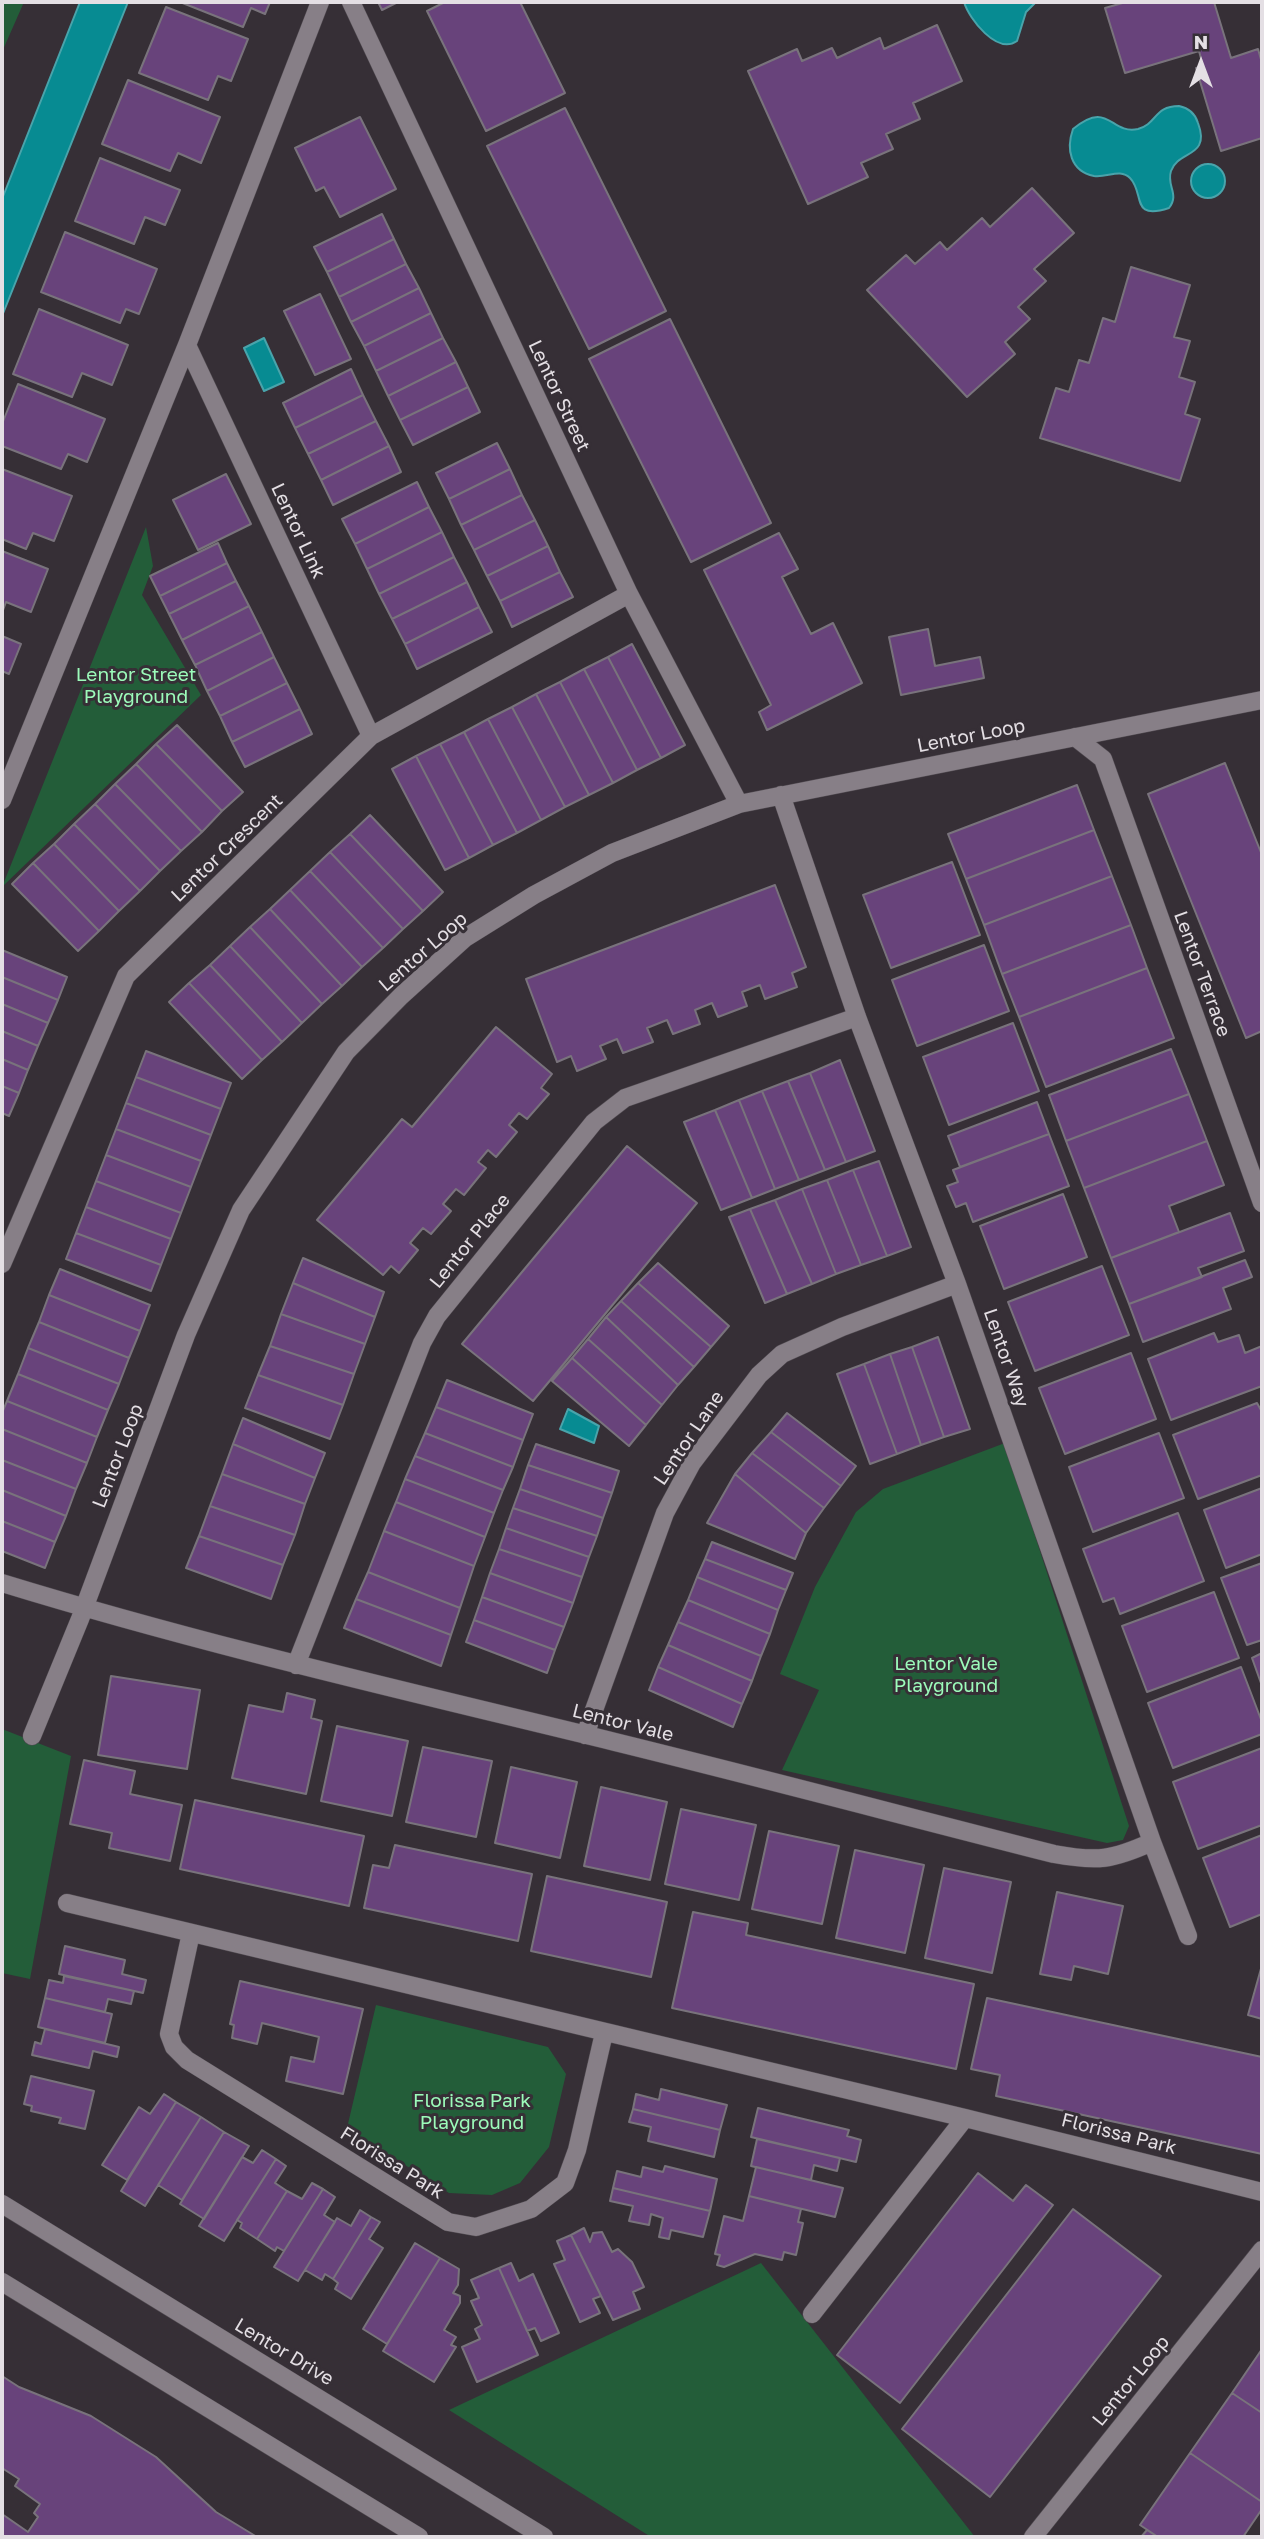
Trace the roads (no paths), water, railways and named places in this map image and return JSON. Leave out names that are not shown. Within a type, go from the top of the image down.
[{"type":"street","points":[[2,800],[187,345],[320,2]]},
{"type":"street","name":"Lentor Street","points":[[351,2],[629,594],[739,804]]},
{"type":"street","name":"Lentor Link","points":[[187,345],[371,736]]},
{"type":"street","name":"Lentor Crescent","points":[[2,1264],[126,976],[371,736],[629,594]]},
{"type":"street","name":"Lentor Loop","points":[[32,1736],[186,1335],[241,1210],[346,1052],[401,996],[466,938],[534,895],[612,853],[739,804],[1262,701]]},
{"type":"street","points":[[1075,737],[1103,759],[1114,731]]},
{"type":"street","name":"Lentor Terrace","points":[[1103,759],[1262,1203]]},
{"type":"street","name":"Lentor Way","points":[[781,795],[857,1017],[957,1284],[1188,1936]]},
{"type":"street","name":"Lentor Place","points":[[296,1665],[430,1328],[594,1122],[625,1098],[857,1017]]},
{"type":"street","name":"Lentor Lane","points":[[585,1735],[664,1513],[692,1463],[759,1375],[782,1354],[842,1327],[957,1284]]},
{"type":"street","points":[[2,1583],[83,1608]]},
{"type":"street","name":"Lentor Vale","points":[[83,1608],[296,1665],[1054,1854],[1087,1860],[1103,1859],[1125,1855],[1153,1842]]},
{"type":"street","name":"Florissa Park","points":[[67,1903],[965,2118],[1262,2192]]},
{"type":"street","name":"Florissa Park","points":[[191,1933],[169,2034],[174,2048],[187,2060],[448,2222],[476,2227],[531,2210],[565,2183],[577,2150],[604,2033]]},
{"type":"street","points":[[812,2314],[965,2118]]},
{"type":"street","name":"Lentor Drive","points":[[2,2204],[544,2537]]},
{"type":"street","name":"Lentor Loop","points":[[1033,2537],[1262,2250]]},
{"type":"street","points":[[5,2286],[419,2537]]},
{"type":"water","points":[[80,2],[128,2],[2,316],[2,199]]},
{"type":"water","points":[[964,2],[1036,2],[1026,12],[1017,41],[1009,44],[1001,43],[985,33]]},
{"type":"water","points":[[1179,106],[1195,116],[1201,134],[1197,148],[1175,164],[1171,171],[1173,198],[1169,208],[1149,211],[1143,208],[1134,184],[1126,175],[1094,176],[1075,164],[1070,151],[1071,137],[1073,129],[1085,121],[1102,117],[1121,127],[1138,129],[1165,109]]},
{"type":"water","points":[[1208,164],[1220,169],[1225,181],[1220,193],[1208,198],[1196,193],[1191,181],[1196,169]]},
{"type":"water","points":[[264,338],[284,382],[264,391],[244,348]]},
{"type":"water","points":[[568,1409],[599,1426],[594,1443],[560,1429]]},
{"type":"park label","name":"Lentor Street Playground","points":[[136,686]]},
{"type":"park label","name":"Lentor Vale Playground","points":[[946,1675]]},
{"type":"park label","name":"Florissa Park Playground","points":[[472,2112]]}]
